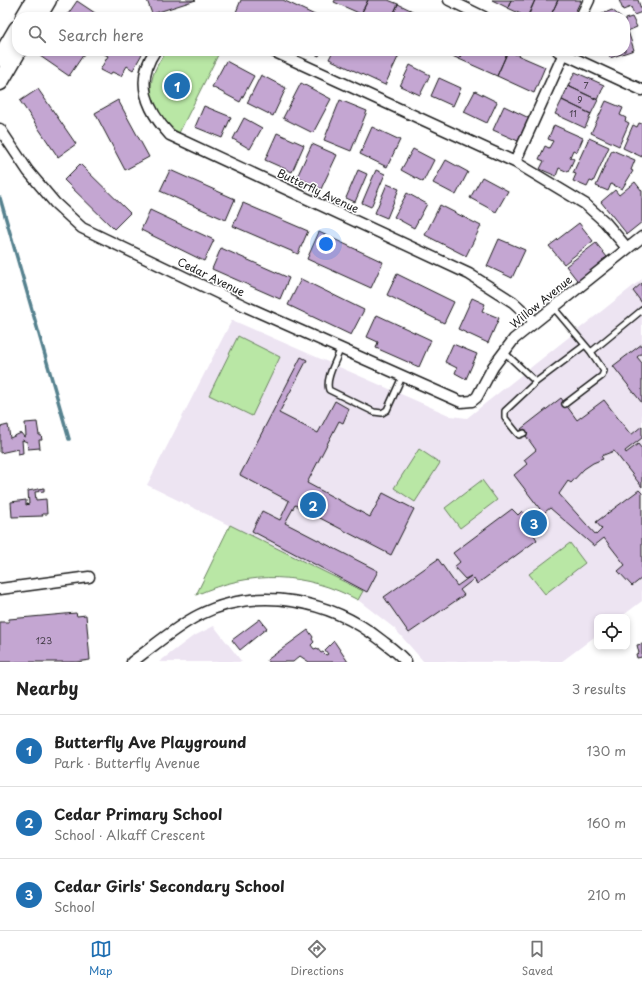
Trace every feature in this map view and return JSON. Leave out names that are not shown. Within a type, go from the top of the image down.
[{"type":"main road","points":[[27,12],[34,0]]},
{"type":"main road","points":[[41,12],[48,0]]},
{"type":"main road","points":[[0,58],[12,38]]},
{"type":"main road","points":[[0,82],[15,56]]},
{"type":"street","points":[[449,0],[474,12]]},
{"type":"street","points":[[583,12],[589,0]]},
{"type":"street","name":"Butterfly Avenue","points":[[153,56],[145,74],[144,84],[147,102],[160,126],[170,135],[469,274],[513,302],[534,321]]},
{"type":"street","points":[[285,56],[515,162],[585,204],[605,222],[627,248]]},
{"type":"street","points":[[515,162],[560,56]]},
{"type":"street","points":[[570,56],[642,90]]},
{"type":"street","name":"Cedar Avenue","points":[[0,129],[28,170],[50,197],[66,215],[82,228],[340,350],[449,398]]},
{"type":"street","name":"Willow Avenue","points":[[449,398],[461,402],[472,401],[480,393],[493,367],[514,339],[534,321],[642,237]]},
{"type":"street","points":[[0,589],[89,577]]},
{"type":"street","points":[[132,662],[199,614],[239,602],[280,599],[327,609],[347,618],[373,634],[401,656],[406,662]]},
{"type":"lane","points":[[553,307],[604,368],[604,373],[565,404]]},
{"type":"lane","points":[[591,352],[642,310]]},
{"type":"lane","points":[[524,433],[519,435],[504,414],[536,382],[585,345]]},
{"type":"lane","points":[[340,350],[327,386],[329,390],[374,412],[382,413],[387,410],[402,377]]},
{"type":"lane","points":[[504,352],[536,382]]},
{"type":"shaded area","points":[[642,279],[642,601],[625,614],[594,614],[594,637],[561,662],[424,662],[394,628],[358,600],[363,591],[147,485],[232,320],[451,416],[467,418]]},
{"type":"shaded area","points":[[214,626],[242,662],[159,662],[192,637]]},
{"type":"green space","points":[[163,56],[218,56],[179,133],[163,120],[151,95],[153,76]]},
{"type":"green space","points":[[238,336],[280,357],[252,416],[209,395]]},
{"type":"green space","points":[[419,449],[440,463],[415,502],[394,488]]},
{"type":"green space","points":[[482,480],[497,500],[460,528],[445,508]]},
{"type":"green space","points":[[230,525],[363,591],[358,600],[318,584],[278,578],[257,578],[237,581],[196,595]]},
{"type":"green space","points":[[570,543],[585,563],[545,594],[529,574]]},
{"type":"building","points":[[147,0],[196,0],[158,12],[151,12]]},
{"type":"building","points":[[241,0],[283,0],[308,12],[236,12]]},
{"type":"building","points":[[335,0],[368,0],[362,12],[356,12],[334,2]]},
{"type":"building","points":[[368,0],[388,0],[398,4],[394,12],[362,12]]},
{"type":"building","points":[[492,0],[511,0],[508,8]]},
{"type":"building","points":[[511,0],[535,0],[529,12],[516,12],[508,8]]},
{"type":"building","points":[[535,0],[558,0],[552,12],[530,12]]},
{"type":"building","points":[[558,0],[581,0],[575,12],[552,12]]},
{"type":"building","points":[[619,0],[638,0],[642,12],[634,15],[631,7],[623,10]]},
{"type":"building","points":[[77,1],[94,12],[69,12]]},
{"type":"building","points":[[398,4],[415,12],[394,12]]},
{"type":"building","points":[[632,17],[637,27],[630,30],[630,18]]},
{"type":"building","points":[[630,37],[634,50],[630,51]]},
{"type":"building","points":[[40,56],[83,56],[69,76]]},
{"type":"building","points":[[108,56],[141,56],[133,70],[127,66],[121,76],[112,72],[110,75],[100,70]]},
{"type":"building","points":[[330,56],[399,56],[385,85],[329,59]]},
{"type":"building","points":[[452,56],[460,56],[459,59]]},
{"type":"building","points":[[460,56],[506,56],[497,76],[459,59]]},
{"type":"building","points":[[506,56],[520,56],[545,67],[534,93],[497,76]]},
{"type":"building","points":[[226,61],[254,76],[240,102],[212,87]]},
{"type":"building","points":[[410,65],[430,75],[420,95],[400,86]]},
{"type":"building","points":[[575,72],[604,85],[598,100],[568,86]]},
{"type":"building","points":[[261,75],[286,88],[273,116],[247,103]]},
{"type":"building","points":[[439,78],[461,88],[453,106],[431,96]]},
{"type":"building","points":[[301,83],[331,99],[313,133],[283,118]]},
{"type":"building","points":[[568,86],[598,100],[591,114],[562,100]]},
{"type":"building","points":[[38,89],[76,144],[58,157],[20,101]]},
{"type":"building","points":[[475,91],[497,102],[487,123],[464,112]]},
{"type":"building","points":[[118,100],[149,157],[125,170],[95,113]]},
{"type":"building","points":[[340,100],[367,111],[351,151],[324,140]]},
{"type":"building","points":[[562,100],[591,114],[585,128],[555,114]]},
{"type":"building","points":[[606,101],[623,108],[620,115],[626,118],[625,121],[629,123],[619,146],[591,133]]},
{"type":"building","points":[[204,106],[231,117],[222,138],[195,127]]},
{"type":"building","points":[[504,106],[529,118],[518,141],[493,130]]},
{"type":"building","points":[[244,118],[262,128],[250,149],[233,139]]},
{"type":"building","points":[[639,123],[642,124],[642,157],[623,148],[633,125],[637,127]]},
{"type":"building","points":[[554,125],[583,138],[577,152],[573,150],[570,157],[574,159],[568,172],[559,168],[556,176],[540,169],[544,161],[539,159],[545,146],[549,148],[553,141],[548,139]]},
{"type":"building","points":[[372,127],[400,140],[387,167],[360,154]]},
{"type":"building","points":[[277,133],[304,145],[292,172],[265,160]]},
{"type":"building","points":[[589,138],[609,147],[593,182],[590,181],[587,187],[573,181],[576,174],[573,173]]},
{"type":"building","points":[[312,144],[337,155],[321,189],[297,177]]},
{"type":"building","points":[[413,149],[434,160],[423,182],[401,170]]},
{"type":"building","points":[[612,150],[635,160],[631,170],[633,171],[622,189],[611,184],[608,191],[596,186]]},
{"type":"building","points":[[446,160],[468,172],[456,195],[433,183]]},
{"type":"building","points":[[80,164],[130,213],[114,229],[64,180]]},
{"type":"building","points":[[170,170],[235,199],[226,220],[160,191]]},
{"type":"building","points":[[358,170],[367,174],[355,202],[346,198]]},
{"type":"building","points":[[376,170],[385,174],[371,207],[362,203]]},
{"type":"building","points":[[482,177],[508,191],[496,212],[470,198]]},
{"type":"building","points":[[635,182],[642,191],[642,222],[627,234],[601,202],[615,190],[619,195]]},
{"type":"building","points":[[387,184],[399,189],[387,218],[375,213]]},
{"type":"building","points":[[407,193],[427,204],[414,228],[394,217]]},
{"type":"building","points":[[243,203],[308,231],[298,254],[233,226]]},
{"type":"building","points":[[440,205],[481,226],[466,256],[425,235]]},
{"type":"building","points":[[150,210],[214,240],[204,261],[141,230]]},
{"type":"building","points":[[579,223],[593,241],[564,264],[549,246]]},
{"type":"building","points":[[319,232],[383,262],[371,288],[307,259]]},
{"type":"building","points":[[499,239],[525,250],[512,278],[487,266]]},
{"type":"building","points":[[596,243],[607,257],[602,260],[605,264],[580,284],[566,266]]},
{"type":"building","points":[[221,248],[289,278],[280,299],[212,269]]},
{"type":"building","points":[[397,274],[454,302],[444,323],[387,295]]},
{"type":"building","points":[[301,279],[364,310],[351,335],[288,305]]},
{"type":"building","points":[[642,283],[642,303],[633,291]]},
{"type":"building","points":[[472,298],[485,304],[482,311],[499,318],[488,343],[458,329]]},
{"type":"building","points":[[377,315],[431,340],[419,367],[376,348],[378,342],[367,337]]},
{"type":"building","points":[[453,344],[477,354],[466,379],[455,373],[457,368],[445,362]]},
{"type":"building","points":[[642,344],[642,353],[637,357],[642,363],[642,403],[613,366]]},
{"type":"building","points":[[301,357],[307,360],[279,413],[318,433],[335,401],[349,409],[343,423],[339,421],[307,483],[370,517],[383,493],[414,509],[391,555],[295,505],[285,523],[378,571],[367,592],[252,531],[262,511],[280,520],[289,501],[240,475]]},
{"type":"building","points":[[561,398],[577,420],[604,400],[631,435],[642,426],[642,438],[625,451],[626,453],[638,444],[642,449],[642,487],[614,451],[601,456],[603,459],[584,469],[571,483],[568,481],[559,494],[596,535],[602,529],[596,522],[639,490],[642,493],[642,578],[632,586],[618,571],[625,565],[604,538],[594,546],[550,508],[531,523],[538,532],[534,535],[537,540],[477,584],[474,579],[460,590],[464,595],[409,633],[384,597],[438,559],[457,586],[471,576],[465,579],[454,567],[460,562],[453,553],[512,509],[518,515],[522,511],[528,518],[540,509],[514,475],[527,464],[524,460],[536,450],[521,429]]},
{"type":"building","points":[[37,422],[39,435],[41,435],[42,440],[39,440],[40,448],[28,449],[27,442],[22,440],[23,453],[18,454],[18,449],[0,453],[0,427],[8,425],[10,438],[21,433],[24,437],[26,436],[25,423]]},
{"type":"building","points":[[44,488],[44,491],[35,492],[36,500],[46,499],[47,514],[42,514],[43,516],[12,517],[11,502],[26,500],[26,505],[29,504],[28,491]]},
{"type":"building","points":[[76,613],[77,616],[86,615],[90,660],[76,662],[0,662],[0,622],[9,622],[9,619]]},
{"type":"building","points":[[260,619],[267,628],[240,650],[232,640]]},
{"type":"building","points":[[308,630],[313,637],[312,639],[314,642],[311,645],[314,649],[317,648],[321,653],[323,652],[326,655],[328,654],[325,650],[334,641],[348,662],[309,662],[300,656],[293,662],[268,662],[267,660]]},
{"type":"building","points":[[642,644],[642,657],[637,658],[636,654],[639,653],[637,645]]},
{"type":"waterway","points":[[0,198],[69,439]]},
{"type":"place","name":"Butterfly Ave Playground","points":[[177,86]]},
{"type":"place","name":"Cedar Primary School","points":[[313,505]]},
{"type":"place","name":"Cedar Girls' Secondary School","points":[[534,523]]}]
